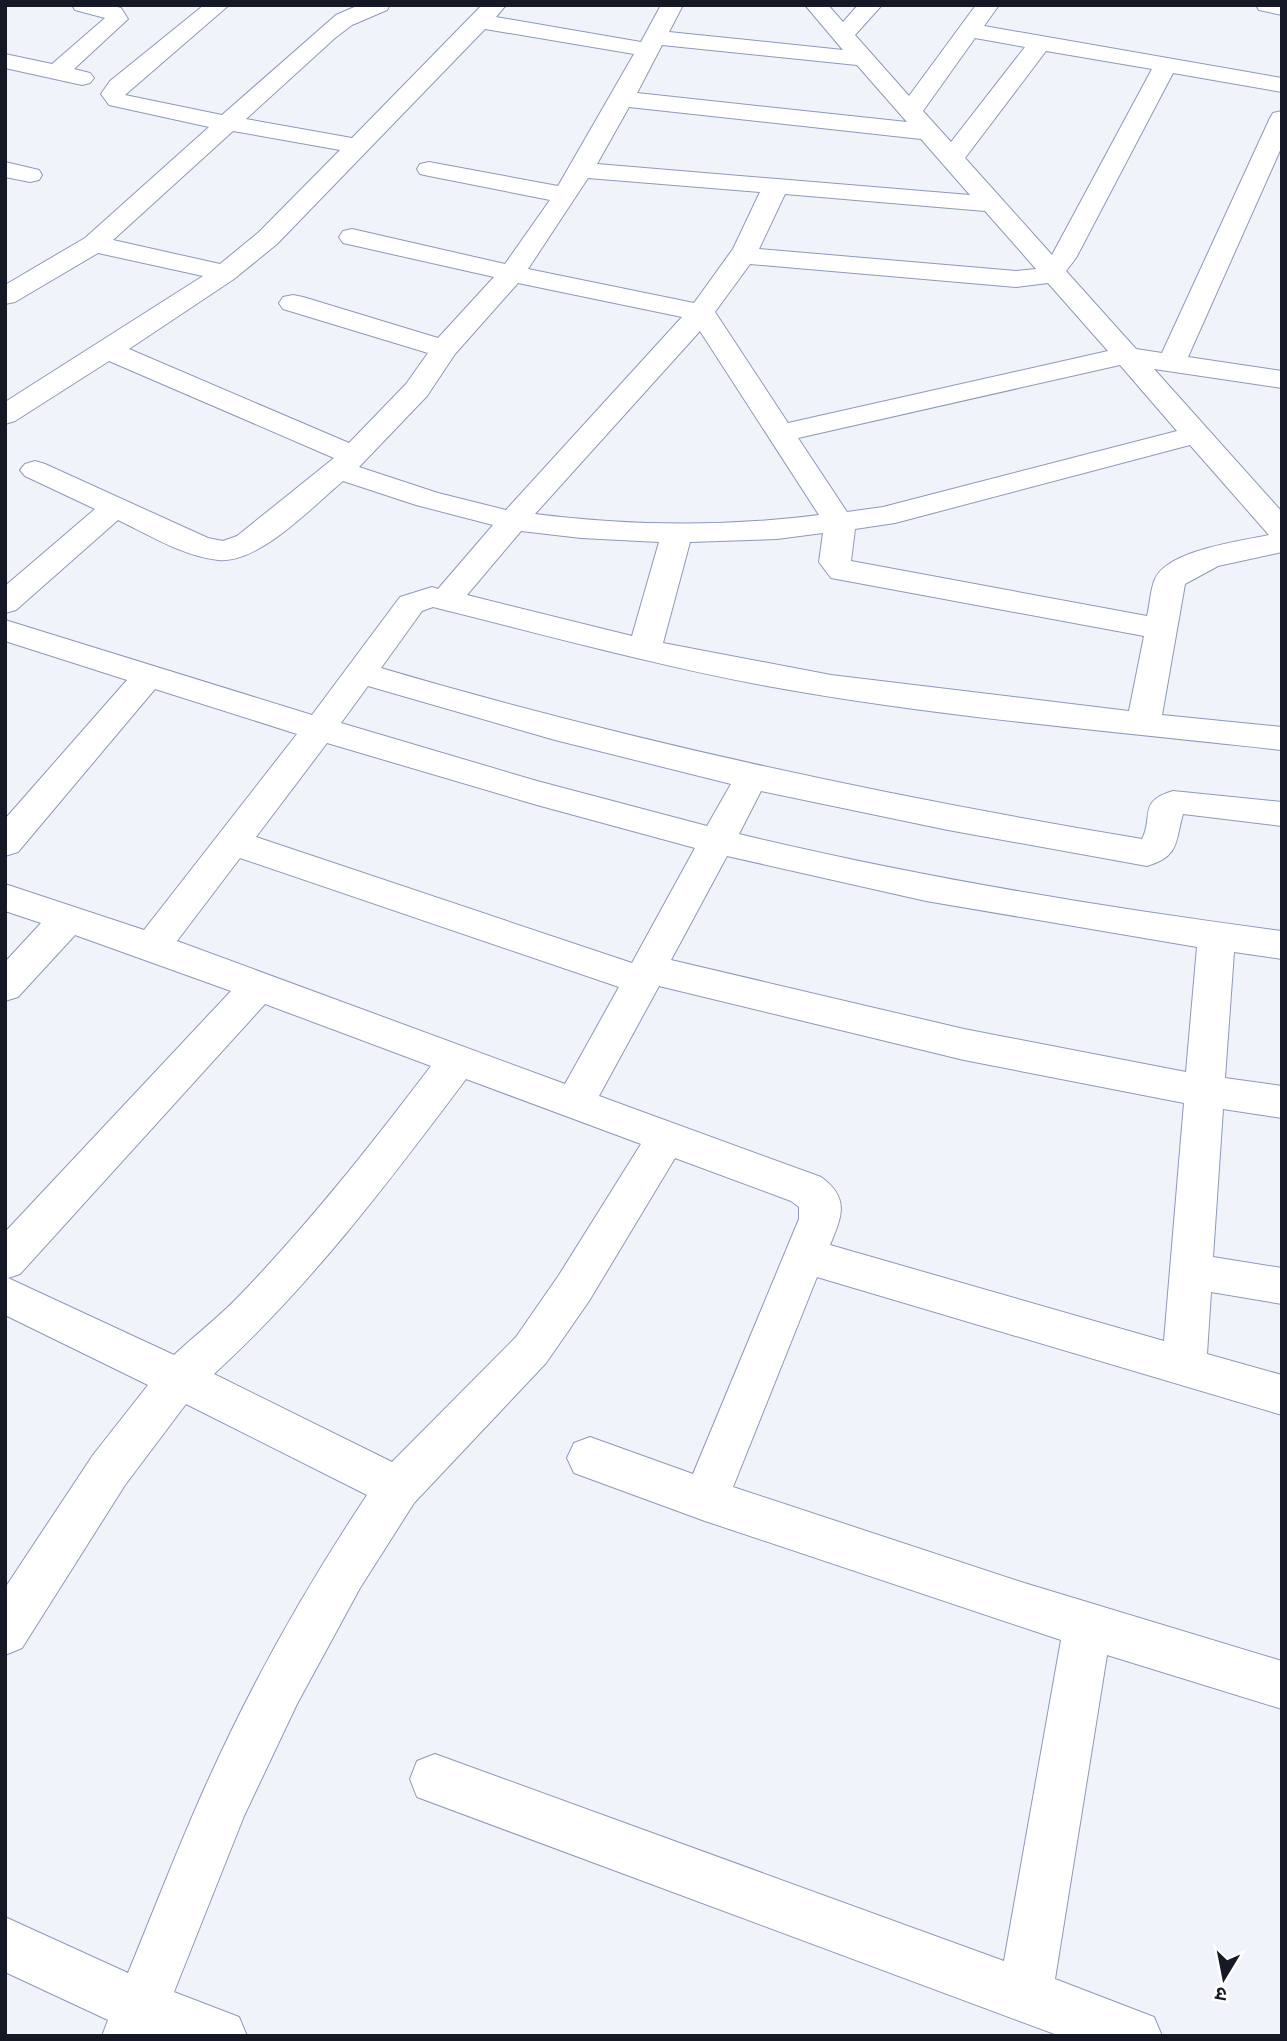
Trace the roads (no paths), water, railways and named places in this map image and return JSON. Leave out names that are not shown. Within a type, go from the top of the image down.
[{"type":"street","points":[[56,73],[117,19],[113,13],[83,5]]},
{"type":"street","points":[[218,5],[118,86],[113,94],[117,100],[358,146]]},
{"type":"street","points":[[5,296],[94,244],[327,33],[344,20],[379,5]]},
{"type":"street","points":[[35,470],[214,551],[232,551],[248,542],[346,463],[417,390],[444,349],[513,272],[581,170],[653,44],[672,5]]},
{"type":"street","points":[[817,5],[1194,435],[1282,531]]},
{"type":"street","points":[[843,35],[871,5]]},
{"type":"street","points":[[910,111],[988,5]]},
{"type":"street","points":[[1267,5],[1282,8]]},
{"type":"street","points":[[5,415],[225,273],[268,239],[487,13],[653,44],[864,59]]},
{"type":"street","points":[[967,30],[1282,85]]},
{"type":"street","points":[[951,159],[1040,43]]},
{"type":"street","points":[[5,61],[118,86]]},
{"type":"street","points":[[744,256],[1016,279],[1052,273],[1063,258],[1166,65]]},
{"type":"street","points":[[622,99],[928,132]]},
{"type":"street","points":[[1171,363],[1282,118]]},
{"type":"street","points":[[5,169],[30,175]]},
{"type":"street","points":[[429,169],[565,195]]},
{"type":"street","points":[[581,170],[991,204]]},
{"type":"street","points":[[446,600],[511,520],[701,312],[744,256],[766,215],[776,185]]},
{"type":"street","points":[[352,237],[513,272],[611,297],[701,312],[840,524],[835,562],[842,570],[1160,629]]},
{"type":"street","points":[[94,244],[225,273]]},
{"type":"street","points":[[293,303],[444,349]]},
{"type":"street","points":[[107,351],[427,499],[511,520],[581,528],[677,533],[777,530],[840,524],[884,516],[1194,435]]},
{"type":"street","points":[[781,433],[1125,356],[1282,380]]},
{"type":"street","points":[[5,603],[116,507]]},
{"type":"street","points":[[644,651],[677,533]]},
{"type":"street","points":[[1144,723],[1170,580],[1179,570],[1195,562],[1282,542]]},
{"type":"street","points":[[152,947],[320,728],[411,604],[432,597],[644,651],[769,675],[894,694],[1282,739]]},
{"type":"street","points":[[5,630],[480,777],[717,842],[991,901],[1282,945]]},
{"type":"street","points":[[361,673],[472,708],[751,778],[968,823],[1147,853],[1158,848],[1162,839],[1164,812],[1173,803],[1282,814]]},
{"type":"street","points":[[5,843],[149,675]]},
{"type":"street","points":[[574,1105],[751,778]]},
{"type":"street","points":[[233,842],[646,975],[1206,1091],[1282,1102]]},
{"type":"street","points":[[5,897],[152,947],[458,1060],[806,1189],[820,1199],[820,1219],[705,1500]]},
{"type":"street","points":[[5,987],[68,918]]},
{"type":"street","points":[[1184,1367],[1216,937]]},
{"type":"street","points":[[5,1261],[258,987]]},
{"type":"street","points":[[5,1632],[95,1490],[180,1379],[251,1312],[306,1252],[368,1178],[458,1060]]},
{"type":"street","points":[[135,2021],[224,1802],[280,1688],[343,1572],[398,1488],[531,1350],[575,1288],[666,1138]]},
{"type":"street","points":[[805,1256],[1282,1395]]},
{"type":"street","points":[[1192,1271],[1282,1286]]},
{"type":"street","points":[[5,1295],[398,1488]]},
{"type":"street","points":[[590,1458],[705,1500],[1088,1626],[1282,1685]]},
{"type":"street","points":[[1025,1996],[1088,1626]]},
{"type":"street","points":[[435,1779],[1135,2036]]},
{"type":"street","points":[[5,1944],[135,2021],[220,2036]]}]
